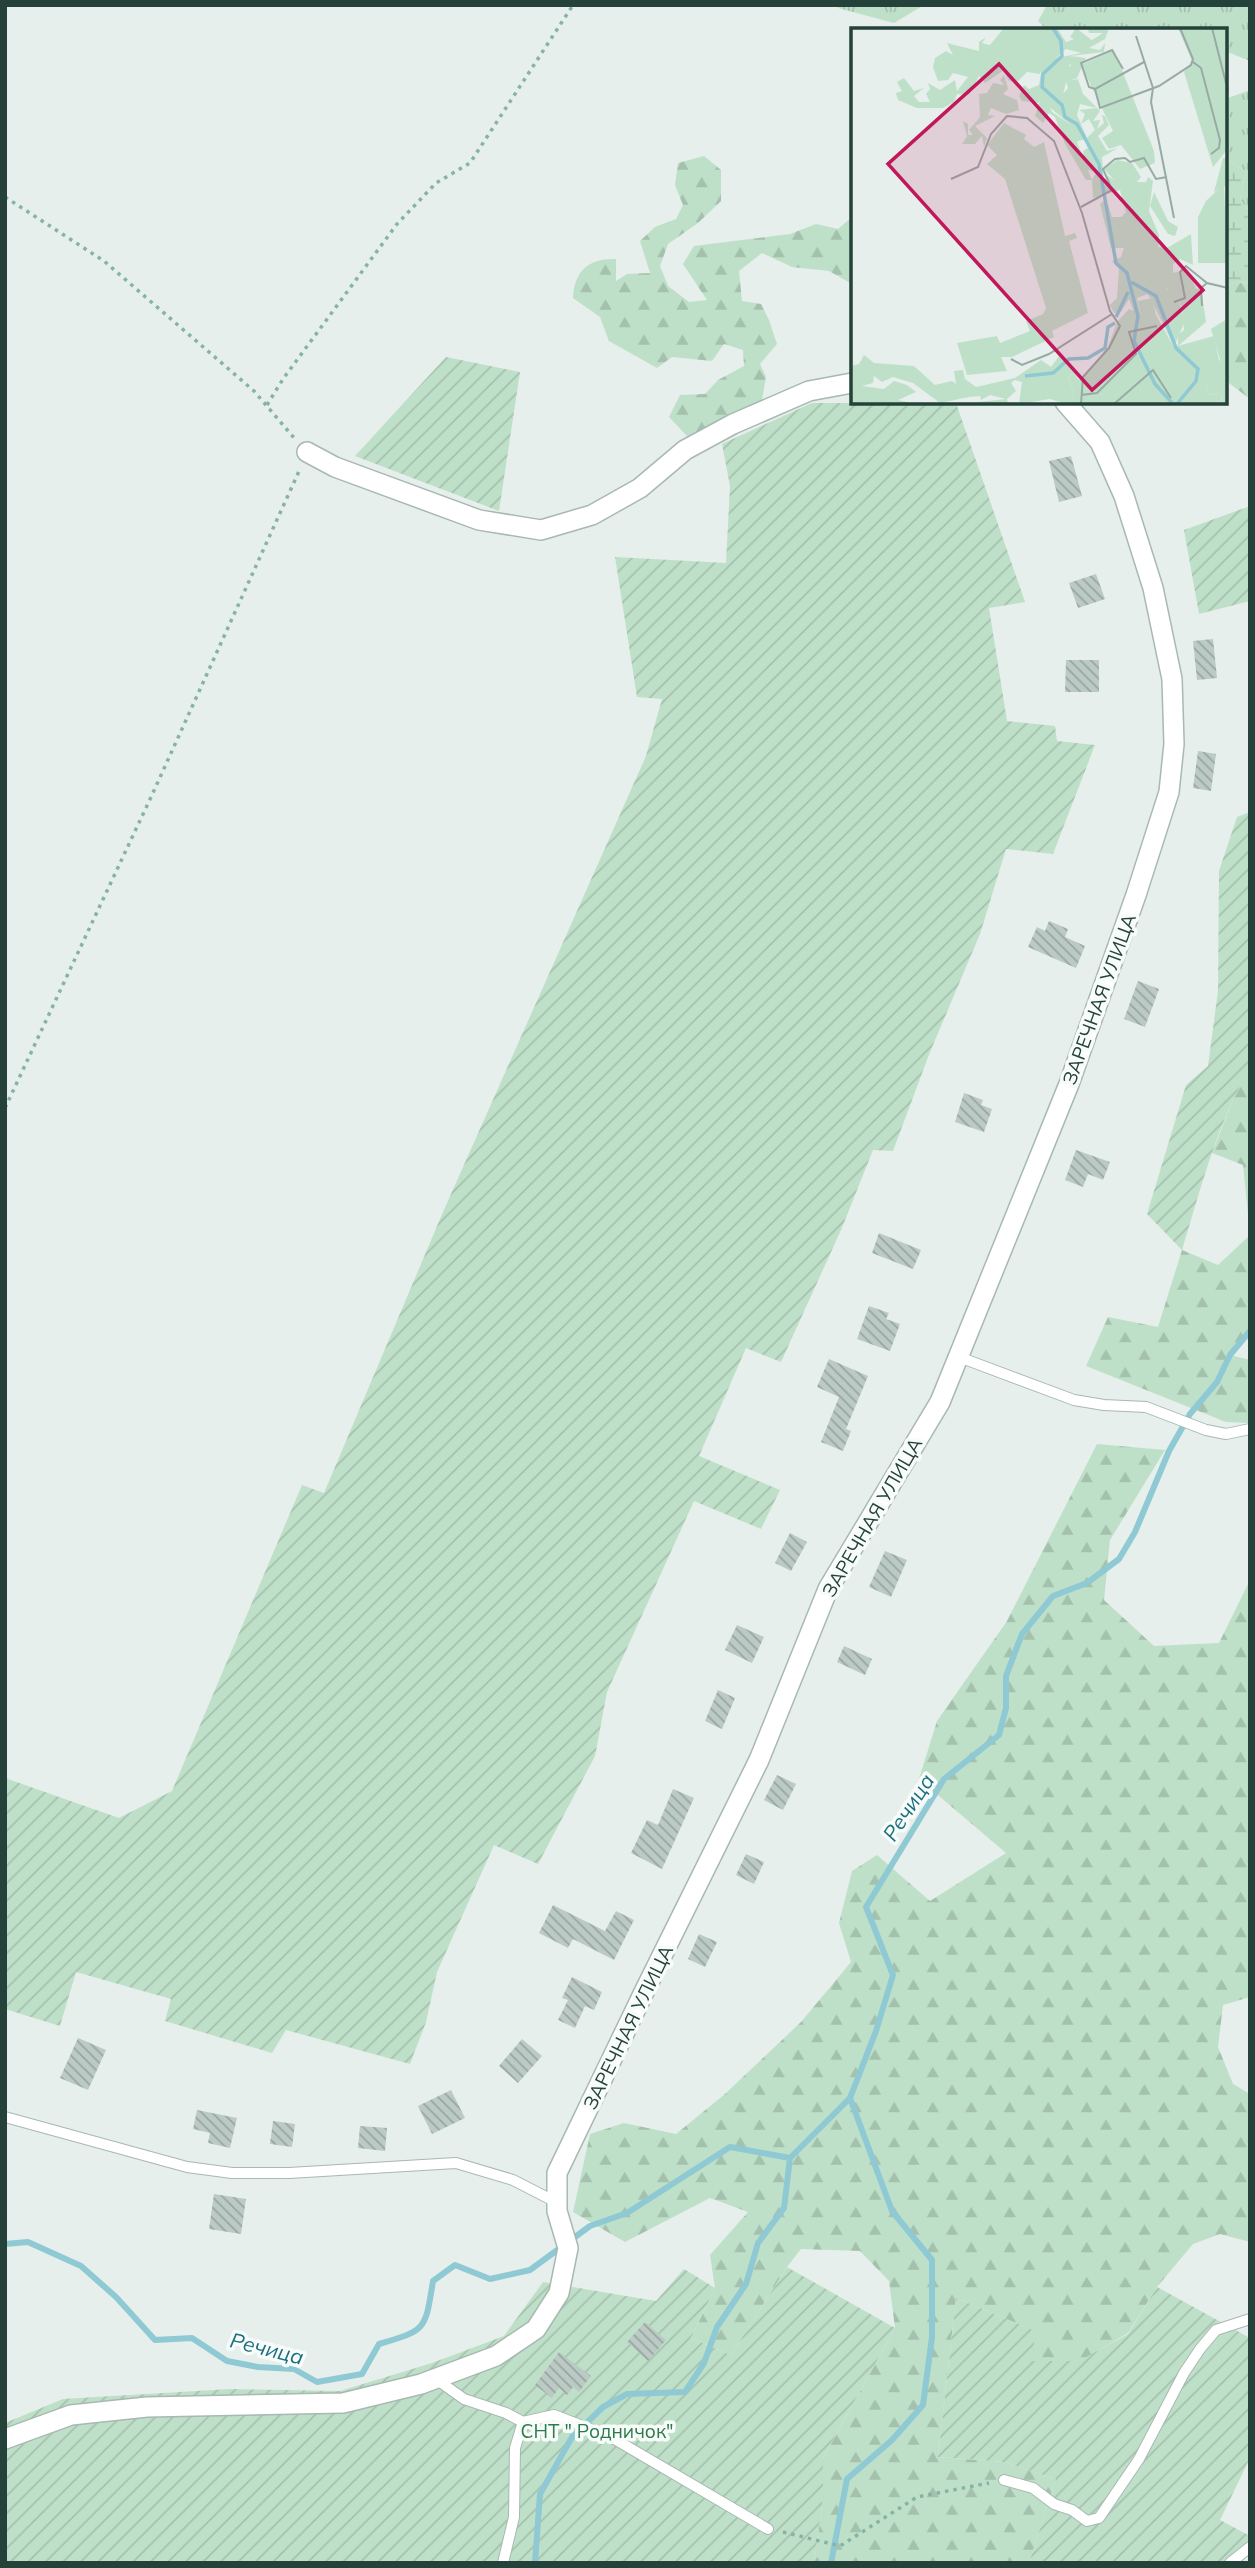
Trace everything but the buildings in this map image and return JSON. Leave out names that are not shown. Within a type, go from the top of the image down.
[{"type":"street","points":[[307,452],[335,467],[479,520],[541,530],[592,514],[640,488],[685,450],[733,424],[809,391],[851,383]]},
{"type":"street","name":"ЗАРЕЧНАЯ УЛИЦА","points":[[5,2439],[71,2415],[147,2407],[343,2403],[435,2379],[496,2356],[536,2329],[559,2293],[568,2249],[556,2211],[557,2174],[760,1760],[828,1588],[940,1402],[1069,1084],[1136,895],[1169,792],[1174,744],[1172,679],[1153,588],[1124,496],[1100,442],[1067,404]]},
{"type":"lane","points":[[959,1357],[1074,1400],[1146,1407],[1197,1426],[1226,1433],[1250,1429]]},
{"type":"lane","points":[[5,2118],[187,2167],[232,2173],[289,2173],[456,2163],[513,2180],[557,2202]]},
{"type":"lane","points":[[1004,2480],[1033,2488],[1054,2504],[1087,2521],[1099,2518],[1139,2459],[1184,2373],[1200,2349],[1216,2330],[1250,2319]]},
{"type":"lane","points":[[435,2379],[464,2399],[506,2413],[523,2422],[554,2415],[611,2437],[768,2529]]},
{"type":"lane","points":[[503,2563],[514,2517],[515,2448],[523,2422]]},
{"type":"lane","points":[[1230,2563],[1250,2547]]},
{"type":"path","points":[[267,405],[283,379],[397,224],[436,183],[470,163],[573,5]]},
{"type":"path","points":[[5,197],[104,261],[254,390],[307,452],[152,795],[5,1108]]},
{"type":"path","points":[[768,2529],[840,2546],[917,2497],[1004,2480]]},
{"type":"green space","points":[[838,5],[924,5],[894,23],[838,8]]},
{"type":"green space","points":[[1047,5],[1250,5],[1250,61],[1227,52],[1227,28],[1045,28],[1038,21]]},
{"type":"green space","points":[[1250,90],[1250,213],[1240,199],[1246,172],[1227,158],[1227,98]]},
{"type":"green space","points":[[704,156],[721,170],[721,201],[698,223],[668,244],[660,266],[668,286],[689,302],[707,300],[683,264],[694,246],[790,234],[816,224],[838,229],[851,218],[851,283],[829,271],[792,267],[762,253],[739,271],[742,301],[761,304],[777,344],[760,364],[766,377],[762,400],[688,437],[669,417],[680,395],[705,394],[718,380],[744,366],[743,350],[724,344],[712,361],[672,357],[657,368],[609,341],[600,317],[573,298],[576,280],[580,274],[598,261],[616,259],[616,281],[627,274],[650,273],[640,241],[655,227],[676,219],[683,205],[675,185],[678,163]]},
{"type":"green space","points":[[1227,158],[1246,172],[1240,199],[1250,213],[1250,282],[1233,283],[1227,288]]},
{"type":"green space","points":[[1250,282],[1250,399],[1227,382],[1227,288],[1233,283]]},
{"type":"green space","points":[[446,357],[520,372],[499,511],[355,456]]},
{"type":"green space","points":[[812,403],[956,404],[1025,602],[989,608],[1007,721],[1055,726],[1057,741],[1095,745],[1053,854],[1006,849],[980,934],[930,1052],[893,1151],[873,1150],[841,1230],[781,1362],[746,1348],[699,1456],[780,1490],[761,1529],[694,1501],[607,1692],[595,1756],[538,1864],[494,1845],[437,1972],[426,2022],[410,2064],[286,2030],[272,2053],[165,2021],[171,1999],[76,1972],[60,2026],[5,2009],[5,1778],[119,1818],[172,1791],[302,1485],[324,1493],[443,1212],[646,756],[662,699],[637,697],[615,557],[726,563],[730,486],[722,444]]},
{"type":"green space","points":[[1250,506],[1250,601],[1199,614],[1184,530]]},
{"type":"green space","points":[[1250,812],[1250,1067],[1219,1134],[1182,1250],[1147,1214],[1186,1085],[1208,1066],[1218,991],[1219,871],[1237,817]]},
{"type":"green space","points":[[1250,1067],[1250,1234],[1243,1165],[1212,1153],[1237,1089]]},
{"type":"green space","points":[[1250,1235],[1250,1331],[1230,1355],[1250,1360],[1250,1423],[1226,1422],[1086,1366],[1108,1317],[1158,1327],[1182,1250],[1218,1265]]},
{"type":"green space","points":[[1097,1444],[1165,1450],[1110,1540],[1104,1600],[1154,1646],[1219,1643],[1250,1580],[1250,1997],[1223,2005],[1218,2047],[1233,2084],[1250,2094],[1250,2242],[1220,2234],[1193,2244],[1157,2287],[1128,2333],[1079,2362],[1027,2361],[1037,2332],[956,2298],[938,2457],[1004,2462],[1056,2479],[1029,2563],[814,2563],[823,2499],[823,2458],[895,2328],[889,2281],[860,2251],[801,2249],[731,2355],[691,2338],[715,2288],[710,2255],[748,2212],[710,2198],[625,2242],[573,2212],[590,2134],[624,2123],[676,2134],[725,2094],[801,2022],[851,1962],[839,1923],[852,1871],[877,1855],[930,1901],[1006,1853],[919,1779],[937,1721],[1007,1621]]},
{"type":"green space","name":"СНТ \" Родничок\"","points":[[787,2267],[895,2328],[823,2458],[823,2499],[814,2563],[5,2563],[5,2423],[63,2399],[230,2389],[340,2391],[432,2363],[504,2336],[543,2282],[656,2301],[684,2269],[715,2288],[691,2338],[731,2355]]},
{"type":"green space","points":[[1157,2287],[1250,2338],[1250,2458],[1220,2520],[1250,2536],[1250,2547],[1226,2563],[1029,2563],[1056,2479],[1004,2462],[938,2457],[956,2298],[1038,2332],[1028,2361],[1079,2361],[1128,2334]]},
{"type":"waterway","name":"Речица","points":[[535,2563],[540,2494],[572,2437],[603,2407],[627,2394],[685,2392],[704,2363],[717,2327],[746,2284],[758,2243],[784,2208],[790,2158],[850,2098],[876,2031],[893,1975],[866,1907],[944,1779],[999,1735],[1006,1708],[1006,1676],[1022,1634],[1053,1596],[1087,1583],[1119,1559],[1135,1532],[1169,1451],[1190,1414],[1217,1382],[1230,1355],[1250,1331]]},
{"type":"waterway","points":[[831,2563],[847,2479],[892,2440],[923,2405],[932,2337],[932,2260],[892,2211],[850,2098]]},
{"type":"waterway","name":"Речица","points":[[5,2244],[28,2242],[81,2266],[116,2297],[155,2340],[192,2338],[227,2361],[258,2367],[294,2369],[317,2382],[362,2374],[379,2344],[407,2335],[421,2326],[428,2310],[433,2281],[455,2265],[490,2279],[530,2270],[590,2226],[627,2213],[730,2147],[790,2158]]}]
